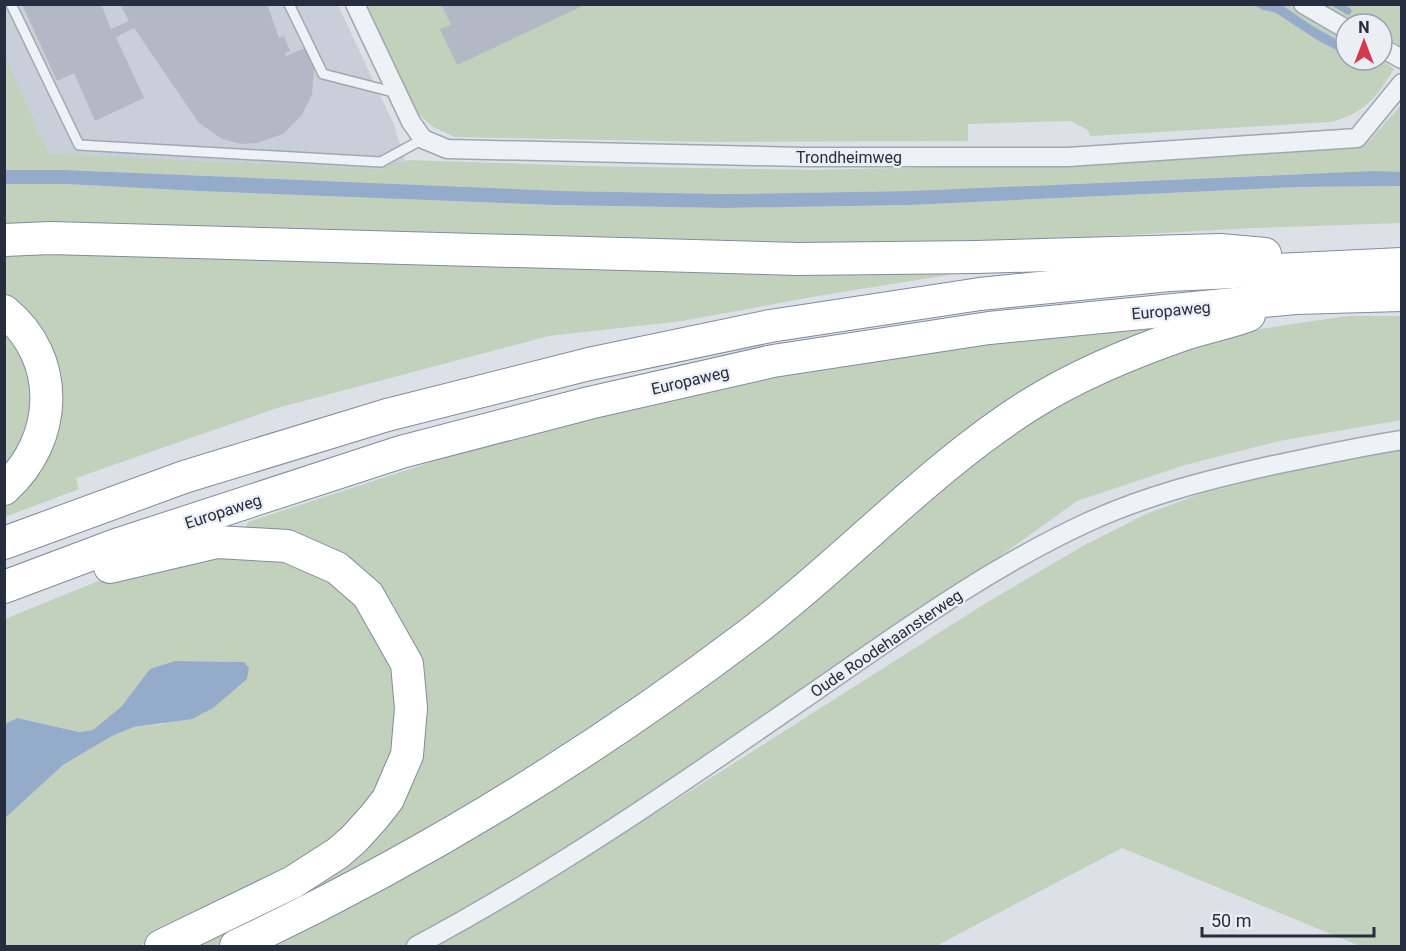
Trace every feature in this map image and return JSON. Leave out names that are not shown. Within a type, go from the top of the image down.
[{"type":"highway","points":[[4,240],[50,238],[798,259],[977,257],[1220,250],[1368,265]]},
{"type":"highway","name":"Europaweg","points":[[4,543],[184,477],[387,415],[589,364],[759,329],[980,294],[1169,275],[1401,264]]},
{"type":"highway","name":"Europaweg","points":[[4,587],[116,545],[401,452],[600,400],[773,362],[988,328],[1295,298],[1401,295]]},
{"type":"highway","points":[[236,946],[310,911],[395,866],[478,818],[599,742],[752,632],[810,585],[936,475],[1000,425],[1033,403],[1126,356],[1295,298]]},
{"type":"highway","points":[[4,311],[29,337],[38,353],[45,376],[47,414],[42,434],[34,451],[25,466],[4,489]]},
{"type":"highway","points":[[4,595],[217,542],[287,546],[337,568],[368,596],[407,664],[411,708],[407,755],[388,799],[354,840],[293,882],[161,946]]},
{"type":"street","points":[[355,4],[411,122],[423,139]]},
{"type":"street","points":[[1303,4],[1334,22]]},
{"type":"street","name":"Trondheimweg","points":[[423,139],[447,149],[803,157],[1068,157],[1357,138],[1401,83]]},
{"type":"street","name":"Oude Roodehaansterweg","points":[[416,946],[482,911],[603,837],[935,609],[1013,560],[1051,540],[1089,521],[1177,489],[1300,459],[1401,440]]},
{"type":"lane","points":[[11,4],[79,145],[381,162],[423,139]]},
{"type":"lane","points":[[290,4],[323,74],[397,93]]},
{"type":"shaded area","points":[[4,5],[338,5],[394,125],[411,180],[24,161],[5,119]]},
{"type":"green space","points":[[366,5],[1253,5],[1276,13],[1334,49],[1334,72],[1392,72],[1382,88],[1361,109],[1331,122],[1090,136],[1088,130],[1071,121],[968,124],[968,141],[711,142],[455,137],[433,127],[416,112]]},
{"type":"green space","points":[[1282,5],[1289,5],[1334,31],[1334,38]]},
{"type":"green space","points":[[1323,5],[1401,5],[1401,46],[1394,42],[1394,12],[1337,12]]},
{"type":"green space","points":[[4,54],[49,154],[378,169],[409,160],[812,170],[1058,164],[1347,147],[1369,141],[1401,105],[1401,172],[1299,174],[910,191],[726,194],[562,191],[65,170],[5,170]]},
{"type":"green space","points":[[4,184],[65,184],[554,205],[725,208],[910,205],[1299,187],[1401,186],[1402,223],[1254,228],[1036,240],[805,247],[5,229]]},
{"type":"green space","points":[[4,250],[968,272],[823,295],[682,321],[549,336],[277,408],[76,478],[79,489],[5,517],[5,502],[34,478],[49,456],[58,431],[61,391],[53,358],[25,314],[5,295]]},
{"type":"green space","points":[[1219,316],[1135,343],[823,562],[619,716],[298,907],[215,946],[183,946],[292,893],[421,755],[426,726],[426,687],[421,660],[394,606],[371,581],[244,530],[248,522],[483,445],[763,377],[936,347]]},
{"type":"green space","points":[[1347,316],[1401,316],[1401,420],[1279,441],[1185,465],[1077,501],[926,609],[605,828],[404,946],[258,946],[364,893],[1028,417],[1140,361],[1241,332]]},
{"type":"green space","points":[[5,326],[26,353],[36,419],[5,476]]},
{"type":"green space","points":[[1401,447],[1401,946],[1360,946],[1122,848],[936,946],[435,946],[536,889],[986,603],[1083,546],[1146,514],[1200,494],[1294,470]]},
{"type":"green space","points":[[206,553],[274,557],[333,580],[354,599],[397,668],[401,724],[386,775],[343,832],[255,890],[139,946],[5,946],[4,818],[63,765],[112,736],[134,727],[163,724],[244,662],[175,661],[150,670],[122,706],[93,730],[79,732],[17,718],[5,724],[5,619],[128,569]]},
{"type":"water","points":[[1253,5],[1282,5],[1334,38],[1334,49],[1276,13]]},
{"type":"water","points":[[4,170],[65,170],[562,191],[726,194],[910,191],[1375,171],[1401,172],[1402,186],[1299,187],[910,205],[725,208],[554,205],[65,184],[5,184]]},
{"type":"water","points":[[175,661],[244,662],[249,668],[247,679],[213,708],[192,719],[134,727],[112,736],[63,765],[5,818],[5,724],[17,718],[79,732],[93,730],[122,706],[150,669]]},
{"type":"building","points":[[22,4],[101,4],[111,29],[129,21],[120,4],[267,4],[279,38],[284,36],[290,51],[285,53],[286,56],[307,47],[314,67],[312,94],[302,115],[283,134],[257,143],[242,144],[222,139],[199,123],[134,28],[116,37],[144,98],[95,121],[74,73],[57,81]]},
{"type":"building","points":[[441,4],[587,4],[457,65],[440,29],[451,25]]},
{"type":"waterway","points":[[1336,4],[1348,11]]}]
